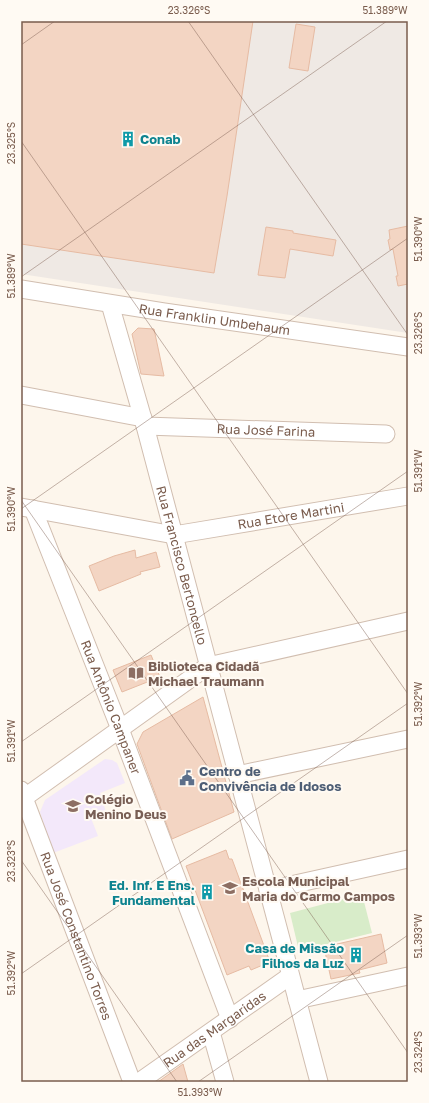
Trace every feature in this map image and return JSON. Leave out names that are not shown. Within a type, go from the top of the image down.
[{"type":"street","name":"Rua Franklin Umbehaum","points":[[21,289],[110,304],[408,347]]},
{"type":"street","name":"Rua Francisco Bertoncello","points":[[110,304],[144,422],[296,1000],[319,1082]]},
{"type":"street","name":"Rua José Farina","points":[[21,395],[144,422],[386,434]]},
{"type":"street","name":"Rua Etore Martini","points":[[27,508],[174,535],[408,496]]},
{"type":"street","name":"Rua Antônio Campaner","points":[[27,508],[120,729],[230,1019]]},
{"type":"street","points":[[22,796],[120,729],[208,666],[408,621]]},
{"type":"street","points":[[237,775],[408,739]]},
{"type":"street","name":"Rua José Constantino Torres","points":[[22,796],[132,1082]]},
{"type":"street","points":[[268,890],[408,859]]},
{"type":"street","name":"Rua das Margaridas","points":[[139,1082],[290,976]]},
{"type":"street","points":[[296,1000],[408,976]]},
{"type":"street","points":[[211,1032],[225,1082]]},
{"type":"shaded area","points":[[21,21],[408,21],[408,333],[21,274]]},
{"type":"shaded area","name":"Colégio Menino Deus","points":[[105,759],[112,760],[117,763],[125,783],[100,793],[106,812],[91,818],[98,836],[53,853],[40,812],[45,800]]},
{"type":"green space","points":[[362,894],[372,933],[299,951],[290,913]]},
{"type":"building","name":"Conab","points":[[21,21],[253,21],[214,273],[21,244]]},
{"type":"building","points":[[296,24],[315,27],[308,71],[289,68]]},
{"type":"building","points":[[408,226],[408,284],[398,286],[396,276],[398,276],[393,249],[390,250],[388,240],[390,239],[389,230]]},
{"type":"building","points":[[266,227],[336,240],[333,256],[290,249],[285,278],[258,275]]},
{"type":"building","points":[[138,328],[154,329],[164,376],[141,374],[132,334]]},
{"type":"building","points":[[135,550],[136,558],[156,552],[160,567],[140,572],[141,574],[99,591],[89,566],[114,556]]},
{"type":"building","name":"Biblioteca Cidadã Michael Traumann","points":[[151,655],[160,677],[122,692],[113,670]]},
{"type":"building","name":"Centro de Convivência de Idosos","points":[[203,697],[234,812],[172,839],[137,744],[143,732]]},
{"type":"building","points":[[226,850],[229,859],[232,859],[270,962],[251,970],[249,966],[227,975],[186,866]]},
{"type":"building","name":"Casa de Missão Filhos da Luz","points":[[381,934],[387,963],[359,970],[360,973],[331,979],[324,947]]},
{"type":"building","points":[[183,1064],[188,1082],[158,1082]]},
{"type":"place","name":"Conab","points":[[128,139]]},
{"type":"place","name":"Biblioteca Cidadã Michael Traumann","points":[[136,673]]},
{"type":"place","name":"Centro de Convivência de Idosos","points":[[187,778]]},
{"type":"place","name":"Colégio Menino Deus","points":[[73,806]]},
{"type":"place","name":"Escola Municipal Maria do Carmo Campos","points":[[230,888]]},
{"type":"place","name":"Ed. Inf. E Ens. Fundamental","points":[[207,892]]},
{"type":"place","name":"Casa de Missão Filhos da Luz","points":[[356,955]]}]
